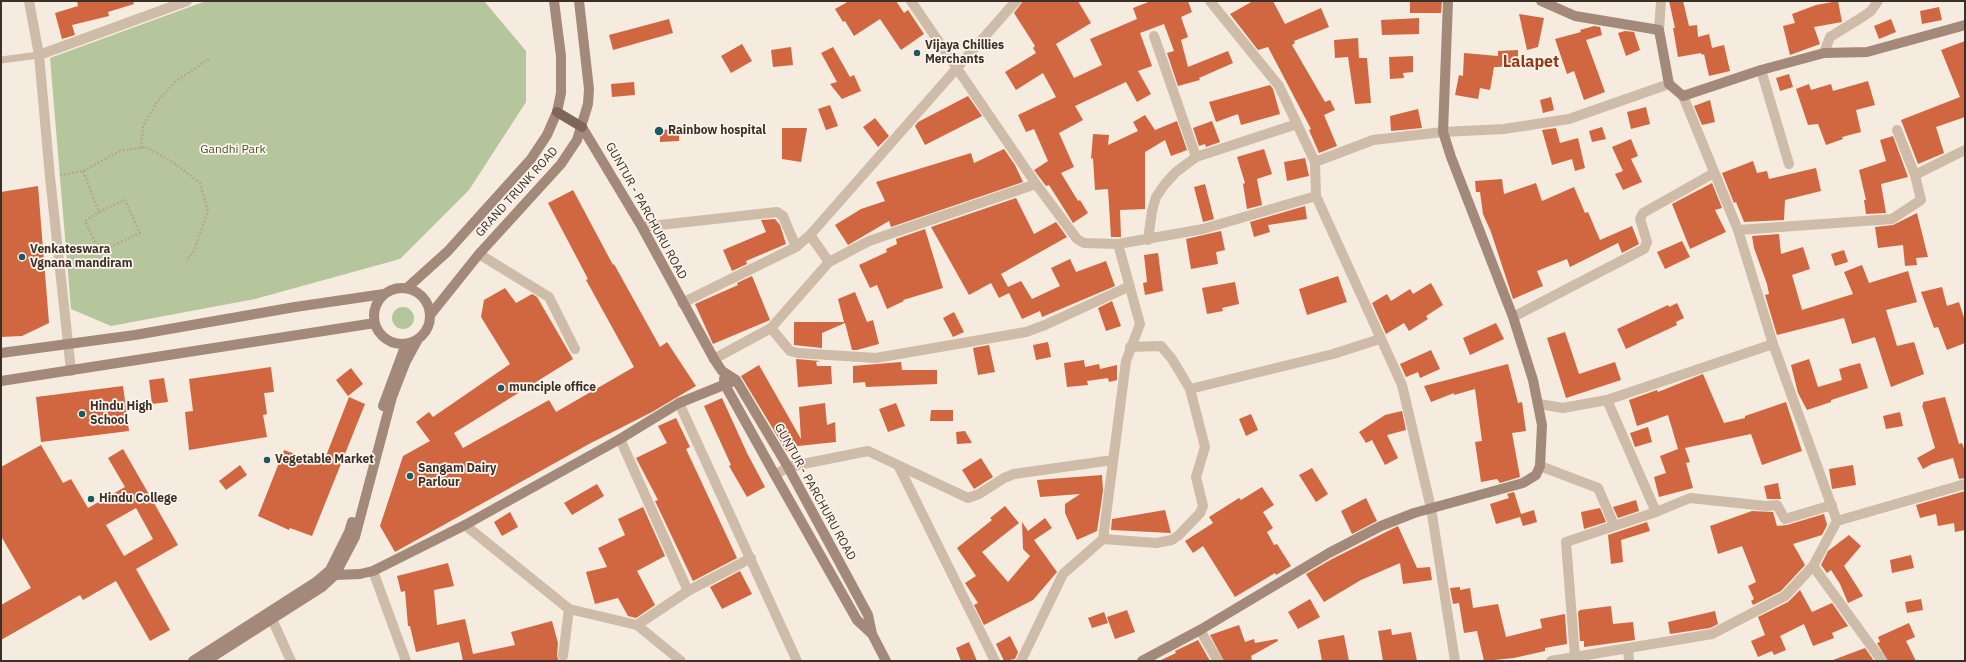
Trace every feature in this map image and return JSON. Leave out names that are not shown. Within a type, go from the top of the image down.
[{"type":"main road","points":[[558,112],[582,127]]},
{"type":"street","points":[[29,1],[40,55],[50,177],[71,371]]},
{"type":"street","points":[[40,55],[187,1]]},
{"type":"street","name":"GRAND TRUNK ROAD","points":[[407,288],[448,250],[531,159],[547,135],[558,112],[561,93],[561,56],[554,1]]},
{"type":"street","name":"GRAND TRUNK ROAD","points":[[431,314],[479,254],[562,164],[577,140],[588,104],[589,89],[580,1]]},
{"type":"street","points":[[911,1],[1036,184],[1077,239],[1084,243],[1092,245],[1118,244],[1148,240],[1203,229],[1316,196]]},
{"type":"street","points":[[682,303],[796,247],[810,235],[1016,1]]},
{"type":"street","points":[[1210,1],[1279,86],[1315,162],[1316,196],[1402,386],[1431,508],[1455,661]]},
{"type":"street","points":[[1142,661],[1200,630],[1329,553],[1381,526],[1431,508],[1523,483],[1536,475],[1540,466],[1542,426],[1539,404],[1533,380],[1513,317],[1450,157],[1443,132],[1448,1]]},
{"type":"street","points":[[1541,1],[1575,16],[1659,30]]},
{"type":"street","points":[[1661,1],[1659,30],[1669,84],[1683,96],[1738,230],[1772,344],[1838,521]]},
{"type":"street","points":[[1824,53],[1830,37],[1864,16],[1878,1]]},
{"type":"street","points":[[1683,96],[1761,70],[1824,53],[1867,52],[1965,25]]},
{"type":"street","points":[[1154,36],[1196,156]]},
{"type":"street","points":[[1761,70],[1789,164]]},
{"type":"street","points":[[1315,162],[1373,140],[1443,132],[1504,129],[1569,119],[1669,84]]},
{"type":"street","points":[[1148,240],[1152,211],[1156,197],[1176,172],[1196,156],[1297,124]]},
{"type":"street","name":"GUNTUR - PARCHURU ROAD","points":[[582,127],[642,227],[682,303],[722,371],[725,385],[811,540],[857,620],[872,634]]},
{"type":"street","points":[[1738,230],[1892,219],[1921,200],[1915,175],[1897,130]]},
{"type":"street","points":[[1915,175],[1965,150]]},
{"type":"street","points":[[1513,317],[1644,249],[1647,242],[1640,219],[1643,213],[1714,173]]},
{"type":"street","points":[[714,359],[771,328],[830,262],[869,241],[1036,184]]},
{"type":"street","points":[[642,227],[777,212],[783,216],[796,247]]},
{"type":"street","points":[[810,235],[830,262]]},
{"type":"street","points":[[1021,661],[1064,574],[1103,539],[1126,361],[1130,347],[1140,324],[1118,244]]},
{"type":"street","points":[[479,254],[549,297],[575,349]]},
{"type":"street","points":[[771,328],[790,351],[798,353],[876,358],[1026,332],[1045,325],[1130,286]]},
{"type":"street","points":[[1,353],[67,345],[384,294],[394,289],[407,288],[419,292],[427,302],[431,314],[430,324],[425,333],[418,340],[406,361],[392,397],[355,537],[335,575],[322,587],[206,661]]},
{"type":"street","points":[[384,294],[378,302],[374,312],[375,323],[380,333],[386,339],[396,344],[406,344],[418,340]]},
{"type":"street","points":[[1,381],[375,323]]},
{"type":"street","points":[[1190,389],[1333,354],[1380,339]]},
{"type":"street","points":[[192,661],[316,582],[330,570],[349,532],[387,392],[406,344]]},
{"type":"street","points":[[1539,404],[1563,408],[1607,400],[1772,344]]},
{"type":"street","points":[[1103,539],[1164,542],[1179,536],[1200,513],[1203,506],[1203,499],[1196,477],[1205,447],[1190,389],[1172,359],[1161,346],[1130,347]]},
{"type":"street","name":"GUNTUR - PARCHURU ROAD","points":[[722,371],[736,380],[788,467],[868,615],[872,634],[886,661]]},
{"type":"street","points":[[335,575],[360,574],[373,571],[465,525],[620,439],[679,403],[736,380]]},
{"type":"street","points":[[1607,400],[1656,512]]},
{"type":"street","points":[[679,403],[798,661]]},
{"type":"street","points":[[620,439],[688,591]]},
{"type":"street","points":[[775,476],[788,467],[868,450],[968,498],[979,494],[1004,478],[1014,474],[1113,460]]},
{"type":"street","points":[[898,465],[995,661]]},
{"type":"street","points":[[1540,466],[1598,488],[1614,525]]},
{"type":"street","points":[[1551,661],[1712,634],[1785,596],[1814,566],[1838,521],[1965,484]]},
{"type":"street","points":[[1575,657],[1566,542],[1656,512],[1690,498],[1766,506],[1777,505],[1785,519],[1832,505]]},
{"type":"street","points":[[465,525],[569,609],[638,625],[681,661]]},
{"type":"street","points":[[811,540],[824,533]]},
{"type":"street","points":[[638,625],[688,591],[751,558]]},
{"type":"street","points":[[1814,566],[1882,661]]},
{"type":"street","points":[[373,571],[406,661]]},
{"type":"street","points":[[563,656],[569,609]]},
{"type":"street","points":[[272,619],[291,661]]},
{"type":"street","points":[[1200,630],[1218,661]]},
{"type":"street","points":[[1628,648],[1629,661]]},
{"type":"lane","points":[[1,60],[40,55]]},
{"type":"path","points":[[141,148],[143,126],[157,102],[175,82],[209,59]]},
{"type":"path","points":[[50,177],[83,171],[120,151],[146,147],[177,165],[200,183],[208,211],[194,251],[186,261]]},
{"type":"path","points":[[83,171],[99,212]]},
{"type":"path","points":[[125,200],[140,233],[100,252],[85,221],[99,212],[125,200]]},
{"type":"green space","name":"Gandhi Park","points":[[206,1],[484,1],[526,51],[526,102],[469,190],[400,259],[255,299],[111,326],[71,309],[50,58]]},
{"type":"green space","points":[[403,307],[411,310],[414,318],[411,326],[403,329],[395,326],[392,318],[395,310]]},
{"type":"building","points":[[77,1],[133,1],[134,4],[108,12],[109,16],[72,25],[75,35],[62,39],[55,13],[78,6]]},
{"type":"building","points":[[849,1],[896,1],[904,13],[908,10],[924,34],[901,50],[880,19],[854,36],[845,21],[843,22],[835,9]]},
{"type":"building","points":[[1023,1],[1078,1],[1091,23],[1056,44],[1074,78],[1102,65],[1090,39],[1137,19],[1133,8],[1151,1],[1188,1],[1192,12],[1181,17],[1188,37],[1181,40],[1188,67],[1228,51],[1233,63],[1199,78],[1200,80],[1178,86],[1167,53],[1174,51],[1164,24],[1140,33],[1152,66],[1138,71],[1151,94],[1137,102],[1126,82],[1075,106],[1083,120],[1059,133],[1074,167],[1061,173],[1078,201],[1080,200],[1088,213],[1073,223],[1049,185],[1046,186],[1034,170],[1048,161],[1034,129],[1026,132],[1018,115],[1056,97],[1043,73],[1016,90],[1005,72],[1036,53],[1033,48],[1035,46],[1014,13]]},
{"type":"building","points":[[1253,1],[1273,1],[1285,24],[1321,8],[1329,27],[1294,41],[1295,43],[1292,45],[1325,102],[1330,100],[1335,110],[1324,115],[1337,146],[1319,153],[1309,130],[1311,129],[1268,47],[1258,50],[1230,14]]},
{"type":"building","points":[[1410,1],[1442,1],[1441,13],[1410,13]]},
{"type":"building","points":[[1669,1],[1683,1],[1689,26],[1697,25],[1698,37],[1709,34],[1712,48],[1724,45],[1730,71],[1709,76],[1704,54],[1702,55],[1701,53],[1678,57],[1673,28],[1675,28]]},
{"type":"building","points":[[1838,1],[1842,22],[1814,27],[1820,44],[1790,55],[1783,26],[1795,23],[1792,14],[1816,5]]},
{"type":"building","points":[[1939,7],[1942,20],[1922,24],[1920,11]]},
{"type":"building","points":[[1519,14],[1544,18],[1538,47],[1527,50]]},
{"type":"building","points":[[1419,18],[1419,34],[1382,35],[1381,20]]},
{"type":"building","points":[[669,19],[673,33],[613,50],[609,35]]},
{"type":"building","points":[[1891,19],[1896,32],[1879,39],[1874,26]]},
{"type":"building","points":[[1594,26],[1600,27],[1602,35],[1586,40],[1605,92],[1584,100],[1574,71],[1567,74],[1555,39],[1581,32],[1580,30]]},
{"type":"building","points":[[1625,31],[1634,32],[1640,50],[1626,56],[1618,33]]},
{"type":"building","points":[[1358,38],[1359,58],[1367,58],[1371,103],[1355,104],[1348,57],[1335,58],[1334,40]]},
{"type":"building","points":[[1965,41],[1965,117],[1936,127],[1944,153],[1918,164],[1901,120],[1960,97],[1941,50]]},
{"type":"building","points":[[742,44],[752,61],[731,73],[721,56]]},
{"type":"building","points":[[791,47],[793,65],[773,67],[771,50]]},
{"type":"building","points":[[833,47],[850,77],[854,75],[861,91],[842,99],[830,84],[837,82],[821,53]]},
{"type":"building","points":[[1518,50],[1518,58],[1526,59],[1526,66],[1494,67],[1490,90],[1480,88],[1478,99],[1455,95],[1459,75],[1463,76],[1464,53],[1498,56],[1498,51]]},
{"type":"building","points":[[1413,56],[1413,72],[1403,73],[1404,78],[1390,79],[1389,57]]},
{"type":"building","points":[[1789,74],[1793,87],[1780,91],[1776,78]]},
{"type":"building","points":[[1868,81],[1875,105],[1856,110],[1861,132],[1842,137],[1843,139],[1826,145],[1818,124],[1808,125],[1796,89],[1809,84],[1811,90],[1831,84],[1833,91]]},
{"type":"building","points":[[634,82],[635,95],[612,97],[611,84]]},
{"type":"building","points":[[1270,85],[1273,89],[1280,114],[1241,125],[1238,114],[1216,122],[1209,102]]},
{"type":"building","points":[[968,96],[982,116],[925,145],[915,126],[918,122]]},
{"type":"building","points":[[1551,97],[1554,110],[1543,113],[1540,100]]},
{"type":"building","points":[[1710,100],[1715,122],[1702,125],[1694,106]]},
{"type":"building","points":[[830,105],[838,126],[826,130],[818,109]]},
{"type":"building","points":[[1646,107],[1650,124],[1631,129],[1627,112]]},
{"type":"building","points":[[1418,109],[1422,128],[1391,131],[1390,116]]},
{"type":"building","points":[[1145,115],[1155,130],[1177,121],[1187,150],[1171,156],[1165,140],[1145,152],[1145,209],[1120,210],[1121,237],[1111,237],[1108,189],[1095,190],[1093,158],[1091,159],[1093,134],[1109,135],[1108,145],[1138,131],[1133,122]]},
{"type":"building","points":[[875,118],[889,136],[878,147],[863,127]]},
{"type":"building","points":[[1212,121],[1220,142],[1206,147],[1205,144],[1199,146],[1193,128]]},
{"type":"building","points":[[1602,127],[1606,139],[1592,142],[1589,131]]},
{"type":"building","points":[[782,128],[807,128],[801,162],[782,159]]},
{"type":"building","points":[[1556,128],[1560,143],[1578,138],[1585,168],[1575,171],[1572,159],[1552,165],[1542,130]]},
{"type":"building","points":[[679,129],[679,141],[660,142],[660,130]]},
{"type":"building","points":[[1893,136],[1908,177],[1881,184],[1886,213],[1866,214],[1864,200],[1866,200],[1859,170],[1886,161],[1880,140]]},
{"type":"building","points":[[1631,139],[1638,156],[1631,159],[1642,182],[1623,190],[1615,174],[1623,171],[1612,147]]},
{"type":"building","points":[[1004,149],[1015,165],[1023,182],[891,227],[889,221],[848,245],[835,225],[861,209],[885,201],[876,182],[971,153],[974,163]]},
{"type":"building","points":[[1264,149],[1272,174],[1257,179],[1262,205],[1247,209],[1243,184],[1245,183],[1237,157]]},
{"type":"building","points":[[1305,158],[1309,176],[1287,181],[1284,162]]},
{"type":"building","points":[[1753,161],[1757,173],[1767,171],[1769,179],[1816,168],[1821,191],[1785,200],[1784,220],[1744,222],[1736,202],[1734,203],[1722,173]]},
{"type":"building","points":[[1502,179],[1504,194],[1536,183],[1542,201],[1574,187],[1585,213],[1588,212],[1600,240],[1632,226],[1639,244],[1622,253],[1618,243],[1570,267],[1567,259],[1537,271],[1543,286],[1513,299],[1491,232],[1483,214],[1480,192],[1476,192],[1475,181]]},
{"type":"building","points":[[1712,183],[1722,208],[1715,210],[1726,232],[1690,249],[1672,204]]},
{"type":"building","points":[[1205,184],[1214,219],[1203,222],[1194,187]]},
{"type":"building","name":"Venkateswara Vgnana mandiram","points":[[38,186],[49,323],[22,336],[1,337],[1,192]]},
{"type":"building","points":[[573,190],[613,265],[614,264],[660,347],[667,342],[696,386],[652,412],[589,444],[395,552],[380,526],[403,456],[430,441],[416,422],[429,412],[433,417],[510,364],[481,317],[484,300],[505,288],[516,303],[532,294],[537,297],[573,359],[454,433],[463,448],[549,400],[556,412],[634,367],[586,280],[588,279],[548,203]]},
{"type":"building","points":[[1016,198],[1034,234],[1056,222],[1067,237],[1001,274],[1008,287],[1021,281],[1032,299],[1060,286],[1051,268],[1070,259],[1076,272],[1106,261],[1115,286],[1042,317],[1040,311],[1022,319],[1009,293],[999,298],[991,283],[969,295],[931,227]]},
{"type":"building","points":[[1305,206],[1307,219],[1268,225],[1270,232],[1254,237],[1250,222]]},
{"type":"building","points":[[1917,213],[1928,257],[1916,258],[1917,265],[1905,266],[1903,245],[1878,248],[1875,227],[1893,225]]},
{"type":"building","points":[[775,219],[780,225],[786,244],[746,261],[747,264],[732,271],[723,250],[766,232],[761,220]]},
{"type":"building","points":[[925,229],[943,288],[903,300],[904,301],[887,309],[877,285],[870,288],[859,265],[887,252],[886,249],[897,244],[896,239]]},
{"type":"building","points":[[1221,231],[1225,250],[1216,252],[1218,264],[1191,269],[1186,239]]},
{"type":"building","points":[[1779,234],[1781,254],[1803,247],[1810,269],[1792,275],[1802,310],[1853,294],[1844,272],[1862,265],[1869,283],[1908,271],[1917,302],[1886,310],[1897,346],[1914,342],[1924,374],[1891,387],[1875,337],[1852,344],[1844,318],[1777,335],[1765,295],[1769,294],[1767,284],[1754,248],[1752,236]]},
{"type":"building","points":[[1682,241],[1690,257],[1665,269],[1657,252]]},
{"type":"building","points":[[1844,250],[1848,262],[1835,266],[1831,254]]},
{"type":"building","points":[[1158,253],[1163,291],[1145,295],[1143,283],[1147,282],[1144,255]]},
{"type":"building","points":[[752,276],[770,320],[713,344],[695,304],[738,285],[737,283]]},
{"type":"building","points":[[1338,276],[1347,302],[1307,315],[1299,289]]},
{"type":"building","points":[[1235,282],[1239,304],[1222,308],[1223,311],[1207,314],[1202,288]]},
{"type":"building","points":[[1431,283],[1443,305],[1426,316],[1428,319],[1409,331],[1404,323],[1386,334],[1372,303],[1387,294],[1391,301],[1410,289],[1413,294]]},
{"type":"building","points":[[1942,287],[1947,306],[1959,302],[1965,321],[1965,343],[1947,350],[1938,327],[1934,328],[1921,292]]},
{"type":"building","points":[[855,292],[867,322],[873,320],[879,344],[852,350],[845,323],[822,333],[822,348],[794,345],[794,322],[844,322],[838,299]]},
{"type":"building","points":[[1112,301],[1121,326],[1106,331],[1098,308]]},
{"type":"building","points":[[1677,303],[1684,318],[1676,322],[1677,325],[1626,349],[1617,329],[1668,305],[1669,307]]},
{"type":"building","points":[[954,312],[964,332],[953,337],[943,318]]},
{"type":"building","points":[[1496,323],[1504,339],[1470,355],[1463,338]]},
{"type":"building","points":[[1565,332],[1579,374],[1615,362],[1621,380],[1566,398],[1547,338]]},
{"type":"building","points":[[1048,342],[1051,357],[1036,360],[1033,345]]},
{"type":"building","points":[[989,345],[995,372],[978,375],[973,348]]},
{"type":"building","points":[[1431,350],[1440,369],[1420,378],[1418,372],[1406,377],[1400,364]]},
{"type":"building","points":[[796,359],[820,361],[816,362],[817,366],[831,366],[832,384],[798,387]]},
{"type":"building","points":[[1809,359],[1818,387],[1842,380],[1839,369],[1860,363],[1868,388],[1831,400],[1831,402],[1807,410],[1798,393],[1791,365]]},
{"type":"building","points":[[1084,360],[1085,367],[1099,364],[1100,369],[1117,365],[1117,380],[1109,382],[1108,378],[1087,381],[1088,385],[1067,387],[1064,363]]},
{"type":"building","points":[[901,362],[902,370],[937,370],[937,384],[866,387],[865,382],[853,383],[853,366]]},
{"type":"building","points":[[1508,364],[1518,403],[1522,402],[1526,431],[1512,433],[1520,477],[1500,483],[1497,479],[1481,482],[1475,442],[1482,441],[1475,389],[1454,395],[1454,393],[1431,402],[1424,386]]},
{"type":"building","points":[[759,365],[801,439],[799,407],[825,403],[827,425],[835,422],[836,442],[798,446],[787,452],[741,376]]},
{"type":"building","points":[[271,367],[274,392],[264,393],[267,414],[263,415],[267,437],[189,450],[185,412],[193,411],[189,379]]},
{"type":"building","points":[[351,368],[363,384],[348,396],[336,380]]},
{"type":"building","points":[[1703,374],[1724,423],[1745,418],[1745,416],[1786,402],[1802,451],[1762,465],[1751,434],[1685,448],[1690,462],[1686,463],[1693,488],[1659,497],[1654,477],[1666,473],[1660,456],[1678,449],[1668,415],[1637,426],[1629,400],[1657,390],[1658,392]]},
{"type":"building","points":[[164,378],[168,402],[152,404],[149,380]]},
{"type":"building","name":"Hindu High School","points":[[123,386],[129,431],[41,442],[36,397]]},
{"type":"building","points":[[349,397],[365,404],[312,536],[290,528],[289,530],[258,516],[284,450],[303,457],[305,453],[324,461]]},
{"type":"building","points":[[1945,397],[1959,444],[1962,443],[1965,451],[1965,478],[1959,479],[1953,458],[1932,464],[1923,469],[1917,458],[1935,448],[1922,405],[1923,402]]},
{"type":"building","points":[[722,398],[747,453],[765,487],[747,497],[729,466],[731,465],[704,406]]},
{"type":"building","points":[[896,403],[905,426],[888,432],[879,409]]},
{"type":"building","points":[[931,410],[953,410],[953,421],[930,421]]},
{"type":"building","points":[[1402,411],[1406,430],[1387,435],[1398,458],[1385,465],[1372,440],[1366,443],[1359,432],[1385,415]]},
{"type":"building","points":[[1900,412],[1903,426],[1886,429],[1883,416]]},
{"type":"building","points":[[1251,414],[1258,430],[1246,436],[1239,419]]},
{"type":"building","points":[[676,418],[690,447],[686,449],[737,558],[693,581],[655,501],[658,500],[636,458],[667,443],[658,426]]},
{"type":"building","points":[[1648,427],[1652,442],[1635,447],[1630,433]]},
{"type":"building","points":[[965,431],[972,443],[957,444],[956,432]]},
{"type":"building","points":[[41,445],[63,483],[71,479],[88,508],[125,487],[108,458],[123,449],[178,545],[136,569],[170,630],[150,641],[116,581],[83,600],[80,595],[1,640],[1,605],[31,588],[1,536],[1,467]],"holes":[[[136,508],[153,539],[124,556],[106,525]]]},
{"type":"building","points":[[981,458],[993,477],[974,489],[962,470]]},
{"type":"building","points":[[240,465],[247,475],[226,490],[219,481]]},
{"type":"building","points":[[1853,465],[1856,485],[1832,489],[1829,469]]},
{"type":"building","points":[[1312,468],[1328,494],[1316,502],[1299,475]]},
{"type":"building","points":[[1102,475],[1103,491],[1097,531],[1077,540],[1065,513],[1065,504],[1080,494],[1040,497],[1037,480]]},
{"type":"building","points":[[1778,483],[1781,499],[1767,499],[1764,486]]},
{"type":"building","points":[[597,484],[604,496],[572,515],[564,503]]},
{"type":"building","points":[[1262,487],[1274,505],[1263,512],[1273,528],[1267,532],[1274,545],[1277,544],[1291,566],[1276,575],[1275,573],[1235,597],[1203,546],[1193,553],[1185,541],[1213,523],[1209,517],[1239,498],[1241,500]]},
{"type":"building","points":[[1965,491],[1965,530],[1955,532],[1954,523],[1938,526],[1936,514],[1920,518],[1916,505]]},
{"type":"building","points":[[1514,492],[1521,514],[1534,510],[1537,522],[1523,526],[1520,517],[1496,524],[1490,504],[1509,498],[1507,494]]},
{"type":"building","points":[[1366,498],[1377,521],[1352,534],[1341,511]]},
{"type":"building","points":[[1636,500],[1639,511],[1618,518],[1613,507]]},
{"type":"building","points":[[1005,506],[1019,523],[982,552],[1008,582],[1030,556],[1023,549],[1022,522],[1028,531],[1045,518],[1052,528],[1034,540],[1057,572],[1033,600],[984,625],[974,605],[978,603],[965,583],[976,576],[957,548],[992,520],[990,518]]},
{"type":"building","points":[[643,507],[665,556],[637,571],[655,605],[636,618],[628,616],[618,598],[595,604],[586,572],[607,567],[598,548],[625,535],[618,519]]},
{"type":"building","points":[[1600,508],[1606,522],[1584,529],[1581,512]]},
{"type":"building","points":[[1165,510],[1171,533],[1111,530],[1112,519]]},
{"type":"building","points":[[1752,511],[1773,512],[1777,526],[1787,525],[1824,514],[1827,525],[1822,535],[1793,544],[1805,565],[1781,591],[1753,605],[1751,601],[1754,599],[1748,586],[1756,582],[1742,546],[1718,554],[1710,526]]},
{"type":"building","points":[[510,512],[518,527],[502,536],[494,522]]},
{"type":"building","points":[[1647,522],[1650,531],[1621,540],[1623,562],[1611,564],[1608,535]]},
{"type":"building","points":[[1398,526],[1417,568],[1430,567],[1432,580],[1403,584],[1400,563],[1361,580],[1324,602],[1306,574],[1332,559]]},
{"type":"building","points":[[1849,535],[1861,546],[1844,566],[1863,596],[1848,603],[1840,584],[1831,570],[1827,573],[1821,565],[1828,551]]},
{"type":"building","points":[[1911,555],[1914,568],[1892,573],[1890,560]]},
{"type":"building","points":[[448,563],[454,586],[434,590],[437,625],[465,619],[473,654],[515,645],[511,632],[552,621],[558,643],[557,656],[559,661],[463,661],[459,642],[416,652],[410,626],[408,626],[405,591],[401,592],[397,576]]},
{"type":"building","points":[[740,571],[752,594],[722,609],[710,587]]},
{"type":"building","points":[[1460,587],[1460,590],[1470,588],[1473,608],[1498,604],[1506,637],[1542,628],[1540,619],[1565,614],[1567,644],[1545,648],[1545,651],[1514,658],[1484,661],[1477,631],[1464,633],[1459,603],[1453,604],[1450,588]]},
{"type":"building","points":[[1800,590],[1812,612],[1832,603],[1848,626],[1832,633],[1834,638],[1813,646],[1804,624],[1780,636],[1786,650],[1774,655],[1772,651],[1758,657],[1751,641],[1765,635],[1758,617],[1788,602]]},
{"type":"building","points":[[1310,599],[1320,617],[1298,629],[1288,612]]},
{"type":"building","points":[[1921,599],[1923,610],[1907,613],[1905,602]]},
{"type":"building","points":[[1611,606],[1613,624],[1633,622],[1635,640],[1584,647],[1584,641],[1580,641],[1578,612],[1580,610]]},
{"type":"building","points":[[1127,610],[1135,632],[1115,639],[1107,617]]},
{"type":"building","points":[[1715,611],[1718,624],[1710,628],[1670,634],[1668,622]]},
{"type":"building","points":[[1104,612],[1108,623],[1092,628],[1088,618]]},
{"type":"building","points":[[1909,623],[1915,637],[1906,641],[1916,661],[1888,661],[1877,643],[1880,642],[1878,637]]},
{"type":"building","points":[[1239,625],[1245,642],[1254,639],[1255,643],[1277,639],[1278,641],[1251,656],[1252,661],[1224,661],[1210,635]]},
{"type":"building","points":[[1391,629],[1392,635],[1411,632],[1417,661],[1383,661],[1378,631]]},
{"type":"building","points":[[1344,635],[1349,661],[1322,661],[1318,640]]},
{"type":"building","points":[[1010,636],[1018,652],[1015,659],[1004,661],[996,644]]},
{"type":"building","points":[[1198,640],[1210,661],[1159,661],[1176,653],[1175,651]]},
{"type":"building","points":[[969,642],[977,661],[961,661],[956,648]]},
{"type":"building","points":[[1865,648],[1874,661],[1833,660]]},
{"type":"place","name":"Vijaya Chillies Merchants","points":[[917,53]]},
{"type":"place","name":"Rainbow hospital","points":[[659,131]]},
{"type":"place","name":"Venkateswara Vgnana mandiram","points":[[22,257]]},
{"type":"place","name":"munciple office","points":[[501,388]]},
{"type":"place","name":"Hindu High School","points":[[82,414]]},
{"type":"place","name":"Vegetable Market","points":[[267,460]]},
{"type":"place","name":"Sangam Dairy Parlour","points":[[410,476]]},
{"type":"place","name":"Hindu College","points":[[91,499]]},
{"type":"district","name":"Lalapet","points":[[1531,62]]}]
